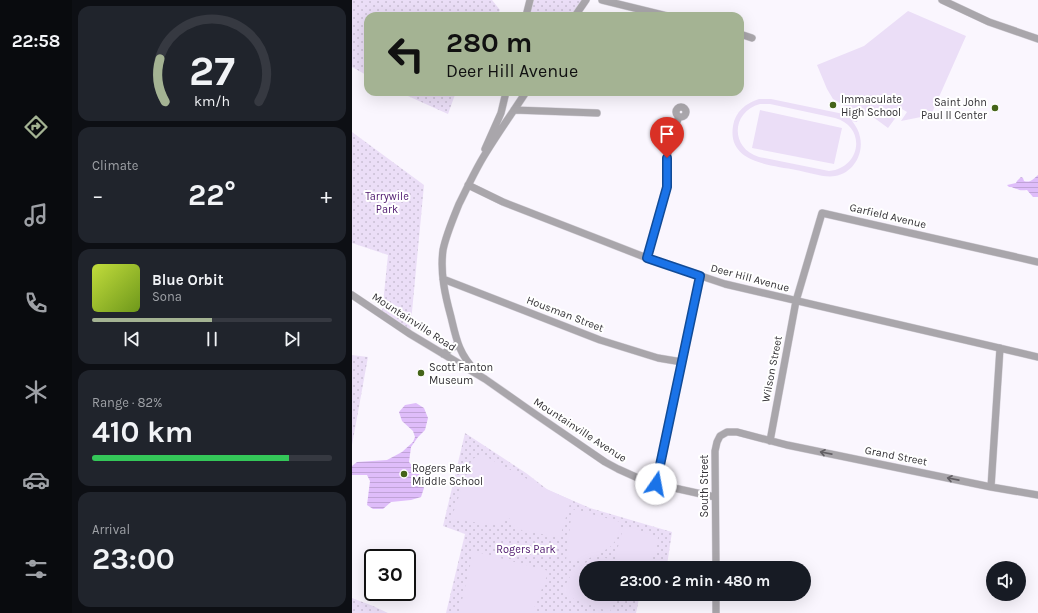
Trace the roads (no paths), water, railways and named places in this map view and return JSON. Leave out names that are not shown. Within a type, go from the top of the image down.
[{"type":"street","points":[[527,12],[530,0]]},
{"type":"street","points":[[578,12],[586,0]]},
{"type":"street","points":[[602,0],[651,12]]},
{"type":"street","points":[[942,0],[989,22],[1038,39]]},
{"type":"street","points":[[744,35],[752,38]]},
{"type":"street","points":[[481,160],[501,113],[505,96]]},
{"type":"street","points":[[485,379],[466,360],[458,344],[443,280],[444,250],[448,233],[468,185],[481,160],[523,96]]},
{"type":"street","points":[[514,110],[597,113]]},
{"type":"street","points":[[647,258],[667,187],[668,147],[679,117]]},
{"type":"street","name":"Deer Hill Avenue","points":[[468,185],[503,202],[647,258],[726,284],[1038,357]]},
{"type":"street","name":"Garfield Avenue","points":[[796,301],[822,213],[1038,262]]},
{"type":"street","points":[[656,484],[700,276]]},
{"type":"street","name":"Housman Street","points":[[443,280],[600,340],[658,358],[682,362]]},
{"type":"street","name":"Mountainville Road","points":[[352,294],[410,334],[485,379]]},
{"type":"street","name":"Wilson Street","points":[[770,441],[796,301]]},
{"type":"street","points":[[443,354],[458,344]]},
{"type":"street","points":[[991,486],[1000,348]]},
{"type":"street","name":"Mountainville Avenue","points":[[485,379],[534,414],[605,462],[618,469],[656,484],[715,497]]},
{"type":"street","name":"South Street","points":[[716,561],[715,451],[717,442],[720,436],[727,432],[737,432],[750,435]]},
{"type":"street","name":"Grand Street","points":[[750,435],[787,445],[1038,495]]},
{"type":"street","points":[[716,601],[716,613]]},
{"type":"place","name":"Immaculate High School","points":[[833,105]]},
{"type":"place","name":"Saint John Paul II Center","points":[[995,108]]},
{"type":"place","name":"Scott Fanton Museum","points":[[421,373]]},
{"type":"place","name":"Rogers Park Middle School","points":[[404,474]]},
{"type":"park label","name":"Tarrywile Park","points":[[387,202]]},
{"type":"park label","name":"Rogers Park","points":[[526,549]]}]
